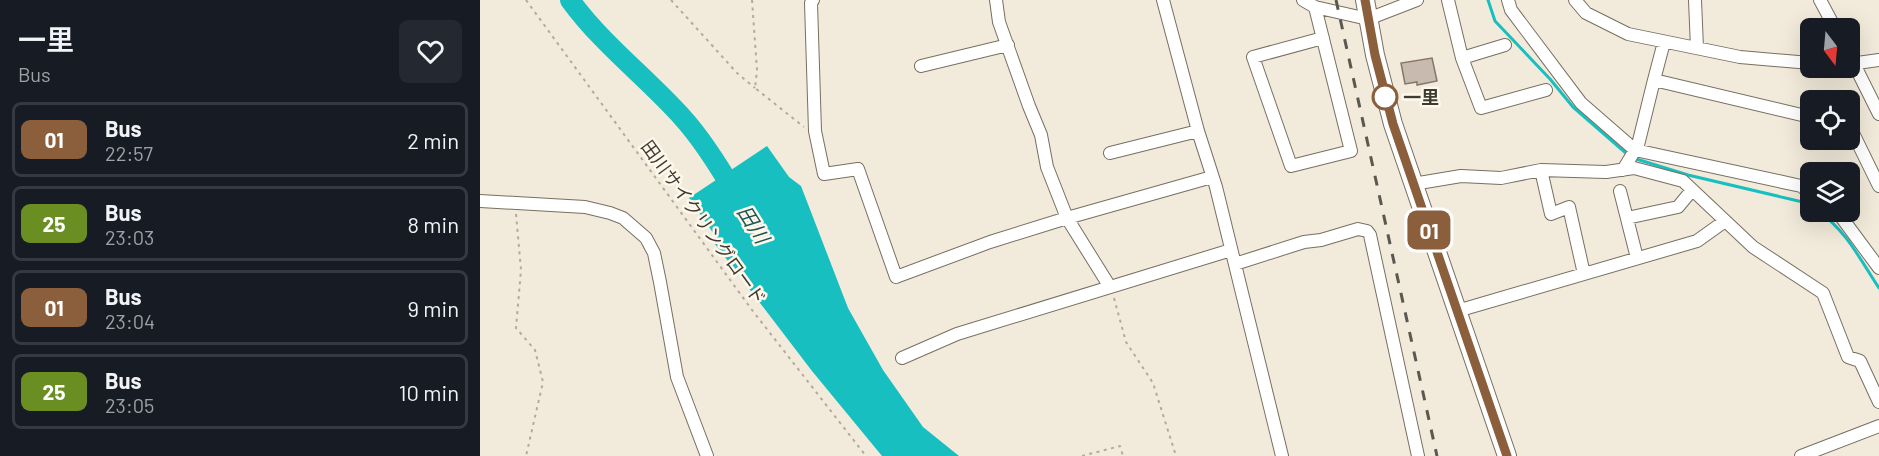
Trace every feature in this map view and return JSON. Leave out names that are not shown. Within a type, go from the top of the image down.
[{"type":"highway","points":[[1365,0],[1390,113],[1507,456]]},
{"type":"street","points":[[813,0],[811,3],[815,131],[824,174],[858,169],[896,277],[990,242],[1212,177]]},
{"type":"street","points":[[996,0],[999,22],[1041,135],[1047,167],[1067,218],[1110,287]]},
{"type":"street","points":[[1162,0],[1232,250],[1282,456]]},
{"type":"street","points":[[1303,0],[1315,7],[1368,19],[1417,0]]},
{"type":"street","points":[[1448,0],[1462,58],[1481,108],[1546,90]]},
{"type":"street","points":[[1508,0],[1511,10],[1581,103],[1634,152],[1800,186]]},
{"type":"street","points":[[1575,0],[1586,13],[1628,34],[1740,57],[1800,62]]},
{"type":"street","points":[[1695,0],[1697,48]]},
{"type":"street","points":[[1820,0],[1830,18]]},
{"type":"street","points":[[1315,7],[1323,38],[1351,151],[1291,166],[1253,57],[1323,38]]},
{"type":"street","points":[[1625,168],[1638,145],[1664,42]]},
{"type":"street","points":[[921,66],[1008,45]]},
{"type":"street","points":[[1462,58],[1505,45]]},
{"type":"street","points":[[1860,61],[1879,60]]},
{"type":"street","points":[[1860,78],[1879,114]]},
{"type":"street","points":[[1654,80],[1800,115]]},
{"type":"street","points":[[1110,153],[1198,131]]},
{"type":"street","points":[[1860,147],[1879,186]]},
{"type":"street","points":[[1413,184],[1461,176],[1501,178],[1541,170],[1606,172],[1625,168],[1634,168],[1683,181],[1753,247],[1823,293],[1848,357],[1860,361],[1879,402]]},
{"type":"street","points":[[1541,170],[1551,214],[1569,207],[1584,274]]},
{"type":"street","points":[[1627,218],[1678,207],[1692,190]]},
{"type":"street","points":[[1620,191],[1637,258]]},
{"type":"street","points":[[480,201],[585,207],[623,218],[646,238],[654,253],[677,377],[707,456]]},
{"type":"street","points":[[1457,311],[1697,241],[1725,221]]},
{"type":"street","points":[[1845,222],[1879,268]]},
{"type":"street","points":[[1235,264],[1304,242],[1363,229],[1367,231],[1370,235],[1418,456]]},
{"type":"street","points":[[902,358],[957,334],[1232,250]]},
{"type":"street","points":[[1801,456],[1879,426]]},
{"type":"path","name":"田川サイクリングロード","points":[[526,0],[748,306],[866,456]]},
{"type":"path","points":[[671,0],[737,73],[803,126],[815,131]]},
{"type":"path","points":[[752,0],[757,70],[755,88]]},
{"type":"path","points":[[514,202],[521,270],[516,328],[536,350],[543,382],[526,456]]},
{"type":"path","points":[[1110,287],[1126,342],[1153,383],[1176,456]]},
{"type":"path","points":[[1082,456],[1120,446],[1123,456]]},
{"type":"water","points":[[767,146],[789,177],[801,186],[848,308],[883,370],[923,427],[959,456],[882,456],[812,371],[715,244],[718,240],[689,198]]},
{"type":"building","points":[[1432,58],[1437,81],[1417,85],[1417,82],[1405,84],[1401,63]]},
{"type":"waterway","name":"田川","points":[[570,0],[610,46],[668,102],[689,126],[737,197]]},
{"type":"waterway","points":[[1488,0],[1495,21],[1573,107],[1627,154]]},
{"type":"waterway","points":[[1633,158],[1688,175],[1800,201]]},
{"type":"waterway","points":[[1832,222],[1845,237],[1879,288]]},
{"type":"railway","points":[[1336,0],[1437,456]]},
{"type":"bus line","name":"01","points":[[1365,0],[1375,55],[1393,124],[1507,456]]},
{"type":"place","name":"一里","points":[[1385,97]]}]
